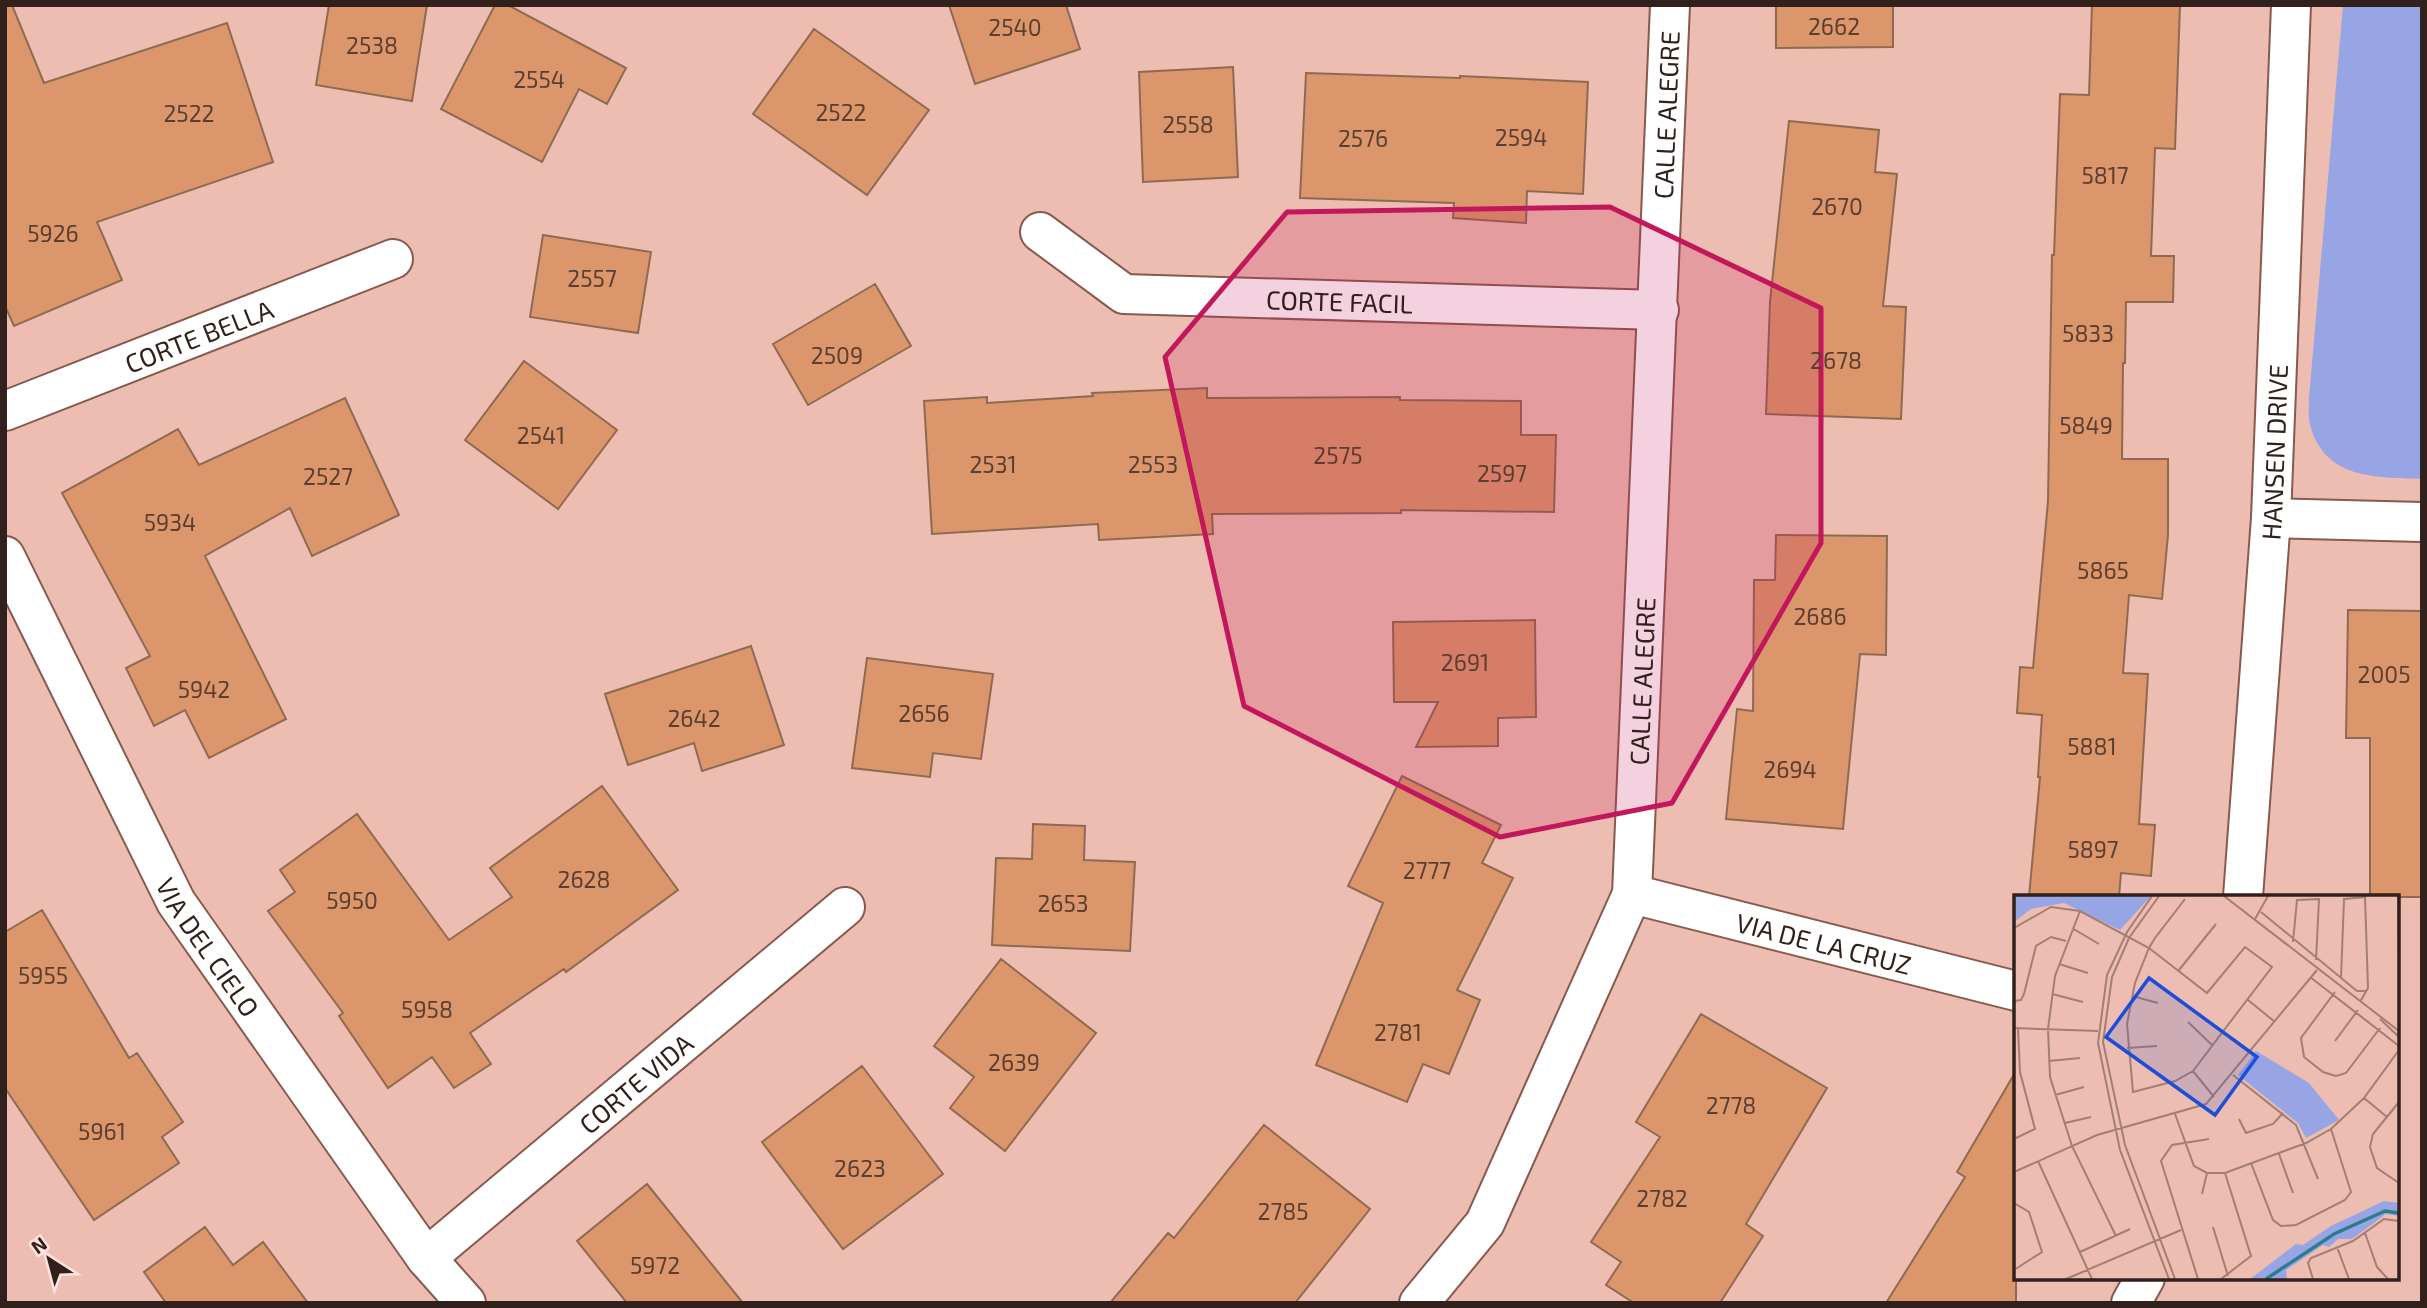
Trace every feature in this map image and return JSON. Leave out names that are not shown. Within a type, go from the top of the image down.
[{"type":"street","name":"CALLE ALEGRE","points":[[1419,1303],[1486,1223],[1632,894],[1670,5]]},
{"type":"street","name":"HANSEN DRIVE","points":[[2243,895],[2271,519],[2291,5]]},
{"type":"street","name":"CORTE FACIL","points":[[1040,232],[1124,294],[1659,310]]},
{"type":"street","name":"CORTE BELLA","points":[[5,411],[393,259]]},
{"type":"street","points":[[2271,519],[2422,522]]},
{"type":"street","name":"VIA DEL CIELO","points":[[5,556],[176,902],[426,1258],[466,1303]]},
{"type":"street","name":"VIA DE LA CRUZ","points":[[1632,894],[2014,990]]},
{"type":"street","name":"CORTE VIDA","points":[[426,1258],[845,907]]},
{"type":"street","points":[[2131,1303],[2144,1280]]},
{"type":"highlighted area","points":[[1610,207],[1821,308],[1821,543],[1672,803],[1500,837],[1244,706],[1165,357],[1287,212]]},
{"type":"shaded area","points":[[2343,5],[2422,5],[2422,479],[2370,476],[2340,466],[2327,456],[2317,443],[2309,422]]},
{"type":"building","points":[[5,5],[12,5],[44,83],[227,23],[273,162],[97,222],[122,280],[14,326],[5,306]]},
{"type":"building","points":[[329,5],[427,5],[412,101],[316,85]]},
{"type":"building","points":[[495,5],[508,5],[626,68],[607,104],[579,89],[542,162],[441,109]]},
{"type":"building","points":[[949,5],[1066,5],[1080,49],[975,84]]},
{"type":"building","points":[[1776,5],[1893,5],[1893,47],[1776,48]]},
{"type":"building","points":[[2092,5],[2180,5],[2175,149],[2155,148],[2151,256],[2174,256],[2173,302],[2126,302],[2123,363],[2122,459],[2168,459],[2168,535],[2162,599],[2129,595],[2123,673],[2148,674],[2139,824],[2155,825],[2151,876],[2121,873],[2119,895],[2029,895],[2040,777],[2042,715],[2017,713],[2020,667],[2033,668],[2048,501],[2052,255],[2060,94],[2089,95]]},
{"type":"building","points":[[814,29],[929,110],[867,195],[753,114]]},
{"type":"building","points":[[1233,67],[1238,177],[1143,182],[1139,72]]},
{"type":"building","points":[[1306,73],[1588,82],[1583,194],[1527,191],[1526,223],[1453,218],[1454,203],[1300,198]]},
{"type":"building","points":[[1789,121],[1879,130],[1875,172],[1897,174],[1883,306],[1906,307],[1901,419],[1766,414],[1770,302]]},
{"type":"building","points":[[543,235],[651,252],[638,333],[530,317]]},
{"type":"building","points":[[875,284],[911,346],[808,405],[773,344]]},
{"type":"building","points":[[524,361],[617,430],[558,509],[465,440]]},
{"type":"building","points":[[1207,388],[1207,398],[1400,397],[1400,400],[1521,401],[1521,435],[1556,435],[1554,512],[1401,510],[1401,513],[1212,514],[1213,534],[1099,540],[1098,524],[932,534],[924,401],[987,397],[987,403],[1093,396],[1092,393]]},
{"type":"building","points":[[345,398],[399,515],[312,556],[290,508],[205,556],[286,719],[209,758],[185,710],[154,726],[126,668],[150,656],[62,493],[178,429],[199,465]]},
{"type":"building","points":[[1776,535],[1887,536],[1886,655],[1860,654],[1843,829],[1726,819],[1737,709],[1753,711],[1754,580],[1775,580]]},
{"type":"building","points":[[2348,610],[2422,611],[2422,897],[2370,895],[2370,738],[2346,738]]},
{"type":"building","points":[[1535,620],[1536,717],[1498,718],[1498,746],[1416,747],[1438,702],[1394,702],[1393,622]]},
{"type":"building","points":[[751,646],[784,745],[702,771],[694,743],[628,765],[605,694]]},
{"type":"building","points":[[867,658],[993,674],[981,759],[933,753],[930,777],[852,768]]},
{"type":"building","points":[[1402,776],[1501,825],[1482,863],[1513,878],[1457,990],[1480,1000],[1449,1074],[1423,1064],[1407,1102],[1316,1065],[1383,903],[1348,886]]},
{"type":"building","points":[[602,786],[678,890],[566,972],[564,969],[470,1033],[491,1064],[454,1088],[432,1057],[388,1088],[339,1016],[343,1013],[268,911],[295,892],[280,870],[357,814],[449,940],[512,897],[490,868]]},
{"type":"building","points":[[1033,824],[1085,826],[1084,860],[1135,862],[1130,951],[992,945],[996,858],[1032,859]]},
{"type":"building","points":[[42,910],[129,1058],[137,1053],[183,1122],[162,1137],[179,1163],[94,1220],[5,1088],[5,932]]},
{"type":"building","points":[[1001,959],[1096,1033],[1005,1151],[950,1108],[974,1077],[934,1046]]},
{"type":"building","points":[[1701,1014],[1827,1088],[1746,1224],[1763,1236],[1720,1303],[1634,1303],[1606,1285],[1621,1262],[1591,1242],[1660,1137],[1636,1122]]},
{"type":"building","points":[[862,1066],[943,1174],[843,1249],[762,1142]]},
{"type":"building","points":[[2014,1074],[2016,1303],[1886,1303],[1965,1177],[1957,1172]]},
{"type":"building","points":[[1264,1125],[1370,1209],[1295,1303],[1110,1303],[1168,1233],[1174,1238]]},
{"type":"building","points":[[647,1184],[743,1303],[627,1303],[577,1241]]},
{"type":"building","points":[[205,1227],[233,1265],[263,1242],[308,1303],[166,1303],[144,1272]]}]
